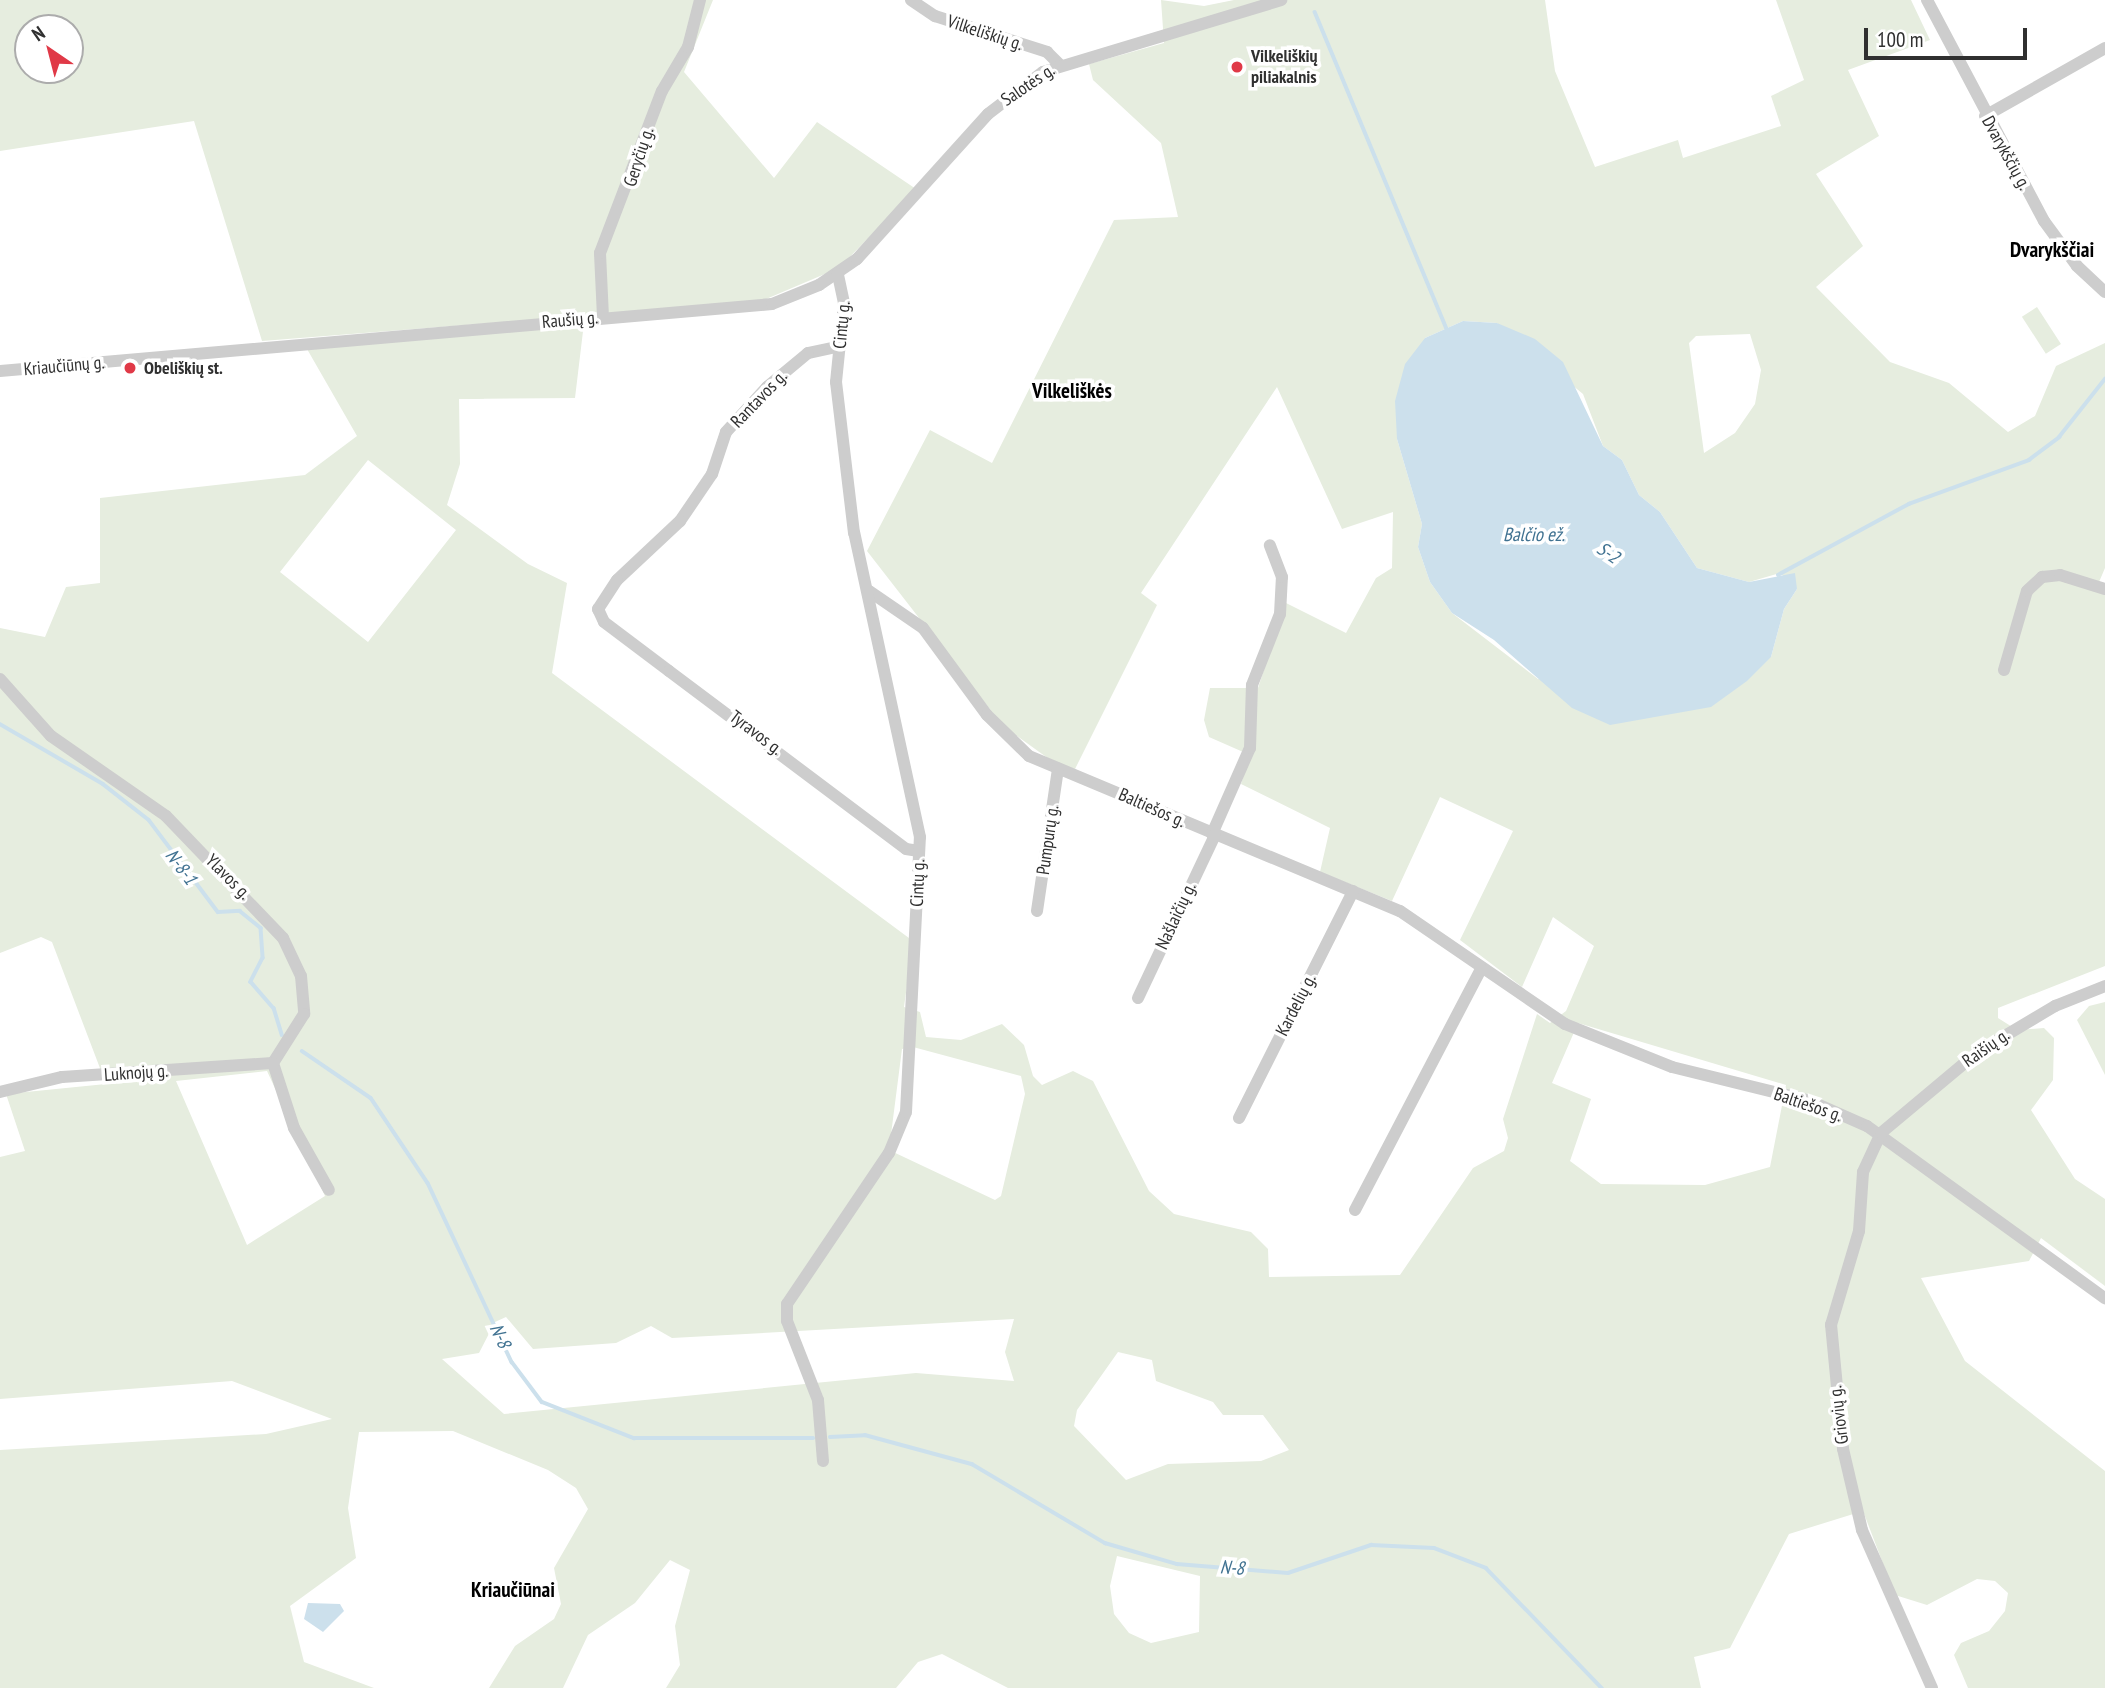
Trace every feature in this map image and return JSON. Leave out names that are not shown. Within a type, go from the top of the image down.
[{"type":"street","name":"Geryčių g.","points":[[603,317],[600,253],[662,91],[688,47],[701,0]]},
{"type":"street","name":"Vilkeliškių g.","points":[[911,0],[935,16],[1046,52],[1059,64]]},
{"type":"street","name":"Salotės g.","points":[[838,274],[988,114],[1059,64],[1281,0]]},
{"type":"street","name":"Dvarykščių g.","points":[[1927,0],[1985,116],[2062,248],[2105,292]]},
{"type":"street","points":[[1985,116],[2105,48]]},
{"type":"street","name":"Raušių g.","points":[[294,344],[603,317],[744,310],[796,296],[838,274]]},
{"type":"street","name":"Cintų g.","points":[[823,1461],[818,1400],[787,1321],[787,1304],[889,1153],[906,1112],[919,850],[869,592],[837,401],[845,289],[838,274]]},
{"type":"street","name":"Kriaučiūnų g.","points":[[0,371],[294,344]]},
{"type":"street","name":"Rantavos g.","points":[[598,609],[617,580],[680,520],[712,474],[724,436],[767,387],[808,353],[841,346]]},
{"type":"street","name":"Našlaičių g.","points":[[1138,998],[1250,748],[1252,685],[1280,614],[1282,577],[1270,545]]},
{"type":"street","points":[[2004,670],[2022,602],[2042,577],[2060,575],[2105,589]]},
{"type":"street","name":"Baltiešos g.","points":[[869,592],[923,628],[1005,737],[1058,769],[1400,911],[1481,969],[1577,1028],[1672,1067],[1810,1101],[1881,1133],[2105,1298]]},
{"type":"street","name":"Tyravos g.","points":[[598,609],[604,622],[647,655],[906,849],[919,850]]},
{"type":"street","name":"Ylavos g.","points":[[0,679],[51,736],[166,816],[283,938],[301,976],[303,1014],[273,1063]]},
{"type":"street","name":"Pumpurų g.","points":[[1037,911],[1058,769]]},
{"type":"street","name":"Kardelių g.","points":[[1239,1118],[1353,891]]},
{"type":"street","points":[[1356,1210],[1481,969]]},
{"type":"street","name":"Raišių g.","points":[[1881,1133],[1978,1052],[2055,1006],[2105,986]]},
{"type":"street","points":[[273,1063],[294,1128],[329,1190]]},
{"type":"street","name":"Luknojų g.","points":[[0,1092],[62,1077],[273,1063]]},
{"type":"street","name":"Griovių g.","points":[[1881,1133],[1863,1172],[1859,1231],[1833,1308],[1836,1394],[1862,1530],[1932,1688]]},
{"type":"shaded area","points":[[0,0],[713,0],[684,72],[774,178],[817,122],[916,189],[839,268],[759,302],[262,341],[194,121],[0,151]]},
{"type":"shaded area","points":[[1161,0],[1204,6],[1234,0],[1545,0],[1555,71],[1595,167],[1678,140],[1683,158],[1781,126],[1771,96],[1804,80],[1776,0],[1911,0],[1930,40],[1848,70],[1879,136],[1816,174],[1863,246],[1816,287],[1890,362],[1949,383],[2008,432],[2035,416],[2056,366],[2105,343],[2105,568],[2099,582],[2105,584],[2105,966],[1998,1008],[1998,1018],[2017,1030],[2044,1028],[2054,1038],[2053,1080],[2031,1110],[2075,1179],[2105,1199],[2105,1286],[2041,1238],[2029,1261],[1921,1278],[1965,1361],[2105,1471],[2105,1688],[1968,1688],[1954,1655],[1961,1643],[1989,1631],[2005,1611],[2008,1593],[1995,1581],[1977,1579],[1927,1605],[1895,1595],[1863,1511],[1789,1534],[1730,1648],[1694,1657],[1701,1688],[1008,1688],[942,1654],[918,1662],[896,1688],[666,1688],[680,1665],[675,1626],[690,1570],[670,1560],[635,1603],[588,1635],[563,1688],[489,1688],[515,1646],[554,1619],[561,1604],[554,1568],[588,1509],[576,1488],[548,1470],[453,1431],[359,1432],[348,1508],[356,1558],[290,1606],[304,1662],[374,1688],[0,1688],[0,1450],[266,1434],[332,1419],[232,1381],[0,1399],[0,1157],[25,1151],[6,1094],[106,1084],[52,942],[41,937],[0,953],[0,628],[45,637],[66,587],[100,583],[100,498],[305,475],[357,436],[307,349],[584,323],[575,398],[459,399],[460,464],[447,505],[528,564],[567,583],[552,673],[913,941],[904,1007],[920,1012],[926,1037],[961,1040],[1002,1024],[1024,1045],[1033,1076],[1042,1085],[1073,1071],[1093,1081],[1149,1191],[1174,1214],[1251,1232],[1268,1249],[1269,1277],[1400,1275],[1473,1168],[1504,1151],[1508,1138],[1503,1119],[1537,1014],[1550,1023],[1566,1011],[1594,946],[1553,917],[1522,987],[1460,940],[1513,831],[1440,797],[1392,901],[1320,872],[1330,828],[1241,784],[1250,755],[1209,737],[1204,720],[1210,688],[1258,688],[1286,603],[1346,633],[1376,578],[1392,568],[1393,512],[1342,529],[1277,387],[1141,593],[1157,605],[1075,769],[1056,764],[1003,726],[867,551],[930,430],[992,463],[1114,220],[1178,217],[1161,143],[1093,80],[1089,64],[1164,43]],"holes":[[[1463,321],[1497,323],[1583,394],[1603,446],[1622,460],[1639,495],[1660,512],[1697,568],[1749,582],[1780,573],[1797,589],[1784,609],[1771,657],[1538,679],[1452,613],[1430,582],[1418,547],[1422,524],[1397,439],[1425,338]],[[1750,334],[1761,370],[1755,404],[1735,433],[1704,453],[1689,343],[1696,336]],[[368,460],[456,530],[368,642],[280,572]],[[1578,1023],[1786,1085],[1770,1167],[1705,1185],[1601,1184],[1570,1161],[1591,1099],[1552,1083]],[[913,1047],[1021,1076],[1025,1094],[1001,1196],[995,1200],[889,1150],[902,1049]],[[267,1071],[325,1196],[247,1245],[176,1081]],[[506,1317],[533,1349],[616,1343],[651,1326],[672,1338],[1014,1319],[1005,1352],[1014,1381],[916,1373],[504,1414],[442,1359],[479,1353],[495,1322]],[[1118,1352],[1152,1360],[1156,1381],[1213,1402],[1223,1415],[1263,1415],[1289,1450],[1261,1461],[1168,1464],[1126,1480],[1074,1426],[1077,1410]],[[1117,1556],[1200,1576],[1199,1632],[1151,1643],[1129,1633],[1114,1614],[1110,1586]]]},
{"type":"shaded area","points":[[2037,307],[2061,344],[2046,354],[2022,317]]},
{"type":"shaded area","points":[[2105,1002],[2105,1075],[2077,1020],[2089,1006]]},
{"type":"water","name":"Balčio ež.","points":[[1463,321],[1497,323],[1535,339],[1563,362],[1603,446],[1622,460],[1639,495],[1660,512],[1697,568],[1749,582],[1795,573],[1797,589],[1784,609],[1771,657],[1747,681],[1711,707],[1610,725],[1572,708],[1494,640],[1452,613],[1430,582],[1418,547],[1422,524],[1397,439],[1395,401],[1405,364],[1425,338]]},
{"type":"water","points":[[308,1603],[340,1604],[344,1611],[323,1632],[304,1619]]},
{"type":"waterway","name":"S-2","points":[[1315,12],[1448,331]]},
{"type":"waterway","name":"S-2","points":[[1778,575],[1909,504],[2029,460],[2059,437],[2105,379]]},
{"type":"waterway","name":"N-8-1","points":[[0,724],[103,784],[149,820],[218,912],[240,911],[261,928],[263,958],[251,982],[274,1008],[282,1035]]},
{"type":"waterway","name":"N-8","points":[[302,1051],[371,1098],[428,1183],[512,1362],[542,1402],[634,1438],[813,1438]]},
{"type":"waterway","name":"N-8","points":[[830,1437],[865,1435],[972,1464],[1105,1543],[1177,1564],[1288,1573],[1371,1545],[1434,1548],[1486,1568],[1602,1688]]},
{"type":"place","name":"Vilkeliškių piliakalnis","points":[[1237,67]]},
{"type":"place","name":"Obeliškių st.","points":[[130,368]]},
{"type":"district","name":"Dvarykščiai","points":[[2052,250]]},
{"type":"district","name":"Vilkeliškės","points":[[1072,391]]},
{"type":"district","name":"Kriaučiūnai","points":[[513,1590]]}]
